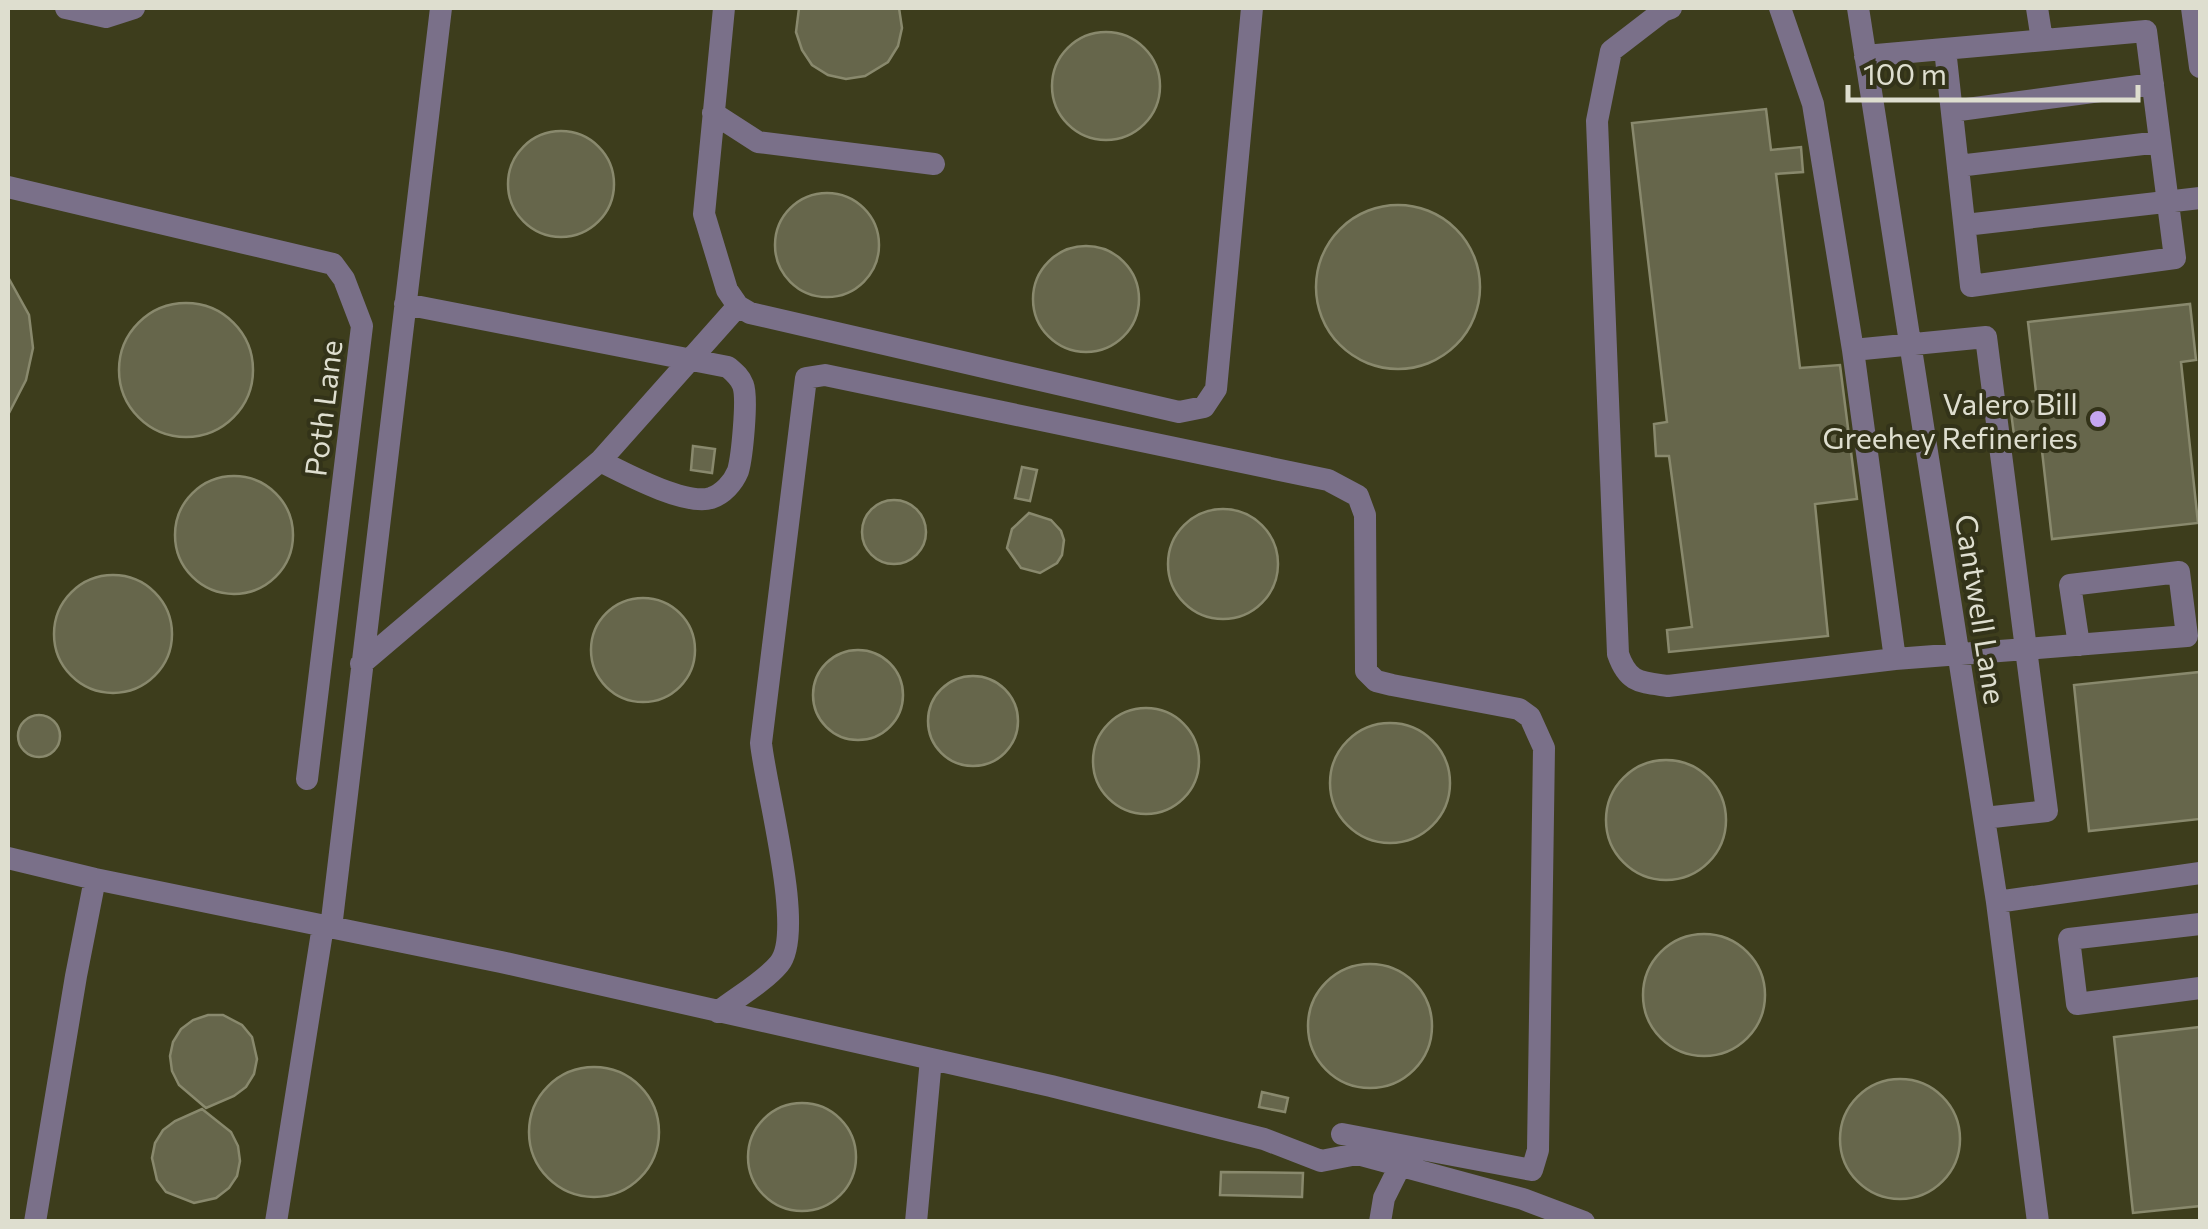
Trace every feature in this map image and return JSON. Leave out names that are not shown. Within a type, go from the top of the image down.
[{"type":"street","points":[[66,8],[106,16],[134,8]]},
{"type":"street","points":[[276,1222],[327,927],[441,8]]},
{"type":"street","points":[[724,8],[704,214],[726,290],[738,306],[750,313],[1179,412],[1204,407],[1216,389],[1252,8]]},
{"type":"street","points":[[1672,8],[1663,10],[1611,51],[1597,121],[1618,654],[1624,672],[1640,682],[1668,686],[1895,658],[1959,656],[2186,636],[2179,572],[2070,584],[2079,645]]},
{"type":"street","points":[[1780,8],[1813,104],[1853,350],[1895,658]]},
{"type":"street","name":"Cantwell Lane","points":[[1858,8],[1997,902],[2038,1222]]},
{"type":"street","points":[[2037,8],[2042,40]]},
{"type":"street","points":[[2192,8],[2200,67]]},
{"type":"street","points":[[1865,56],[2042,40],[2145,19],[2175,258],[1971,286],[1945,49]]},
{"type":"street","points":[[1952,110],[2153,84]]},
{"type":"street","points":[[713,113],[758,142],[934,164]]},
{"type":"street","points":[[1958,166],[2160,142]]},
{"type":"street","name":"Poth Lane","points":[[8,187],[333,264],[344,279],[362,326],[307,779]]},
{"type":"street","points":[[1964,226],[2200,198]]},
{"type":"street","points":[[405,304],[728,367],[739,376],[746,390],[738,469],[728,488],[710,499],[692,499],[600,461]]},
{"type":"street","points":[[362,664],[600,461],[738,306]]},
{"type":"street","points":[[1853,350],[1986,337],[2047,811],[1984,818]]},
{"type":"street","points":[[718,1012],[782,962],[788,938],[783,858],[760,743],[806,378],[825,375],[1328,480],[1358,496],[1364,514],[1366,671],[1376,680],[1392,685],[1519,709],[1530,717],[1544,748],[1538,1150],[1532,1170],[1342,1134]]},
{"type":"street","points":[[8,858],[931,1059],[1264,1139],[1321,1161],[1357,1154],[1523,1199],[1584,1222]]},
{"type":"street","points":[[1997,902],[2200,873]]},
{"type":"street","points":[[35,1222],[95,879]]},
{"type":"street","points":[[2200,924],[2069,940],[2076,1004],[2200,988]]},
{"type":"street","points":[[916,1222],[931,1059]]},
{"type":"street","points":[[1380,1222],[1384,1198],[1400,1166]]},
{"type":"shaded area","points":[[8,8],[2200,8],[2200,1221],[8,1221]]},
{"type":"building","points":[[799,8],[899,8],[902,28],[898,46],[888,62],[865,76],[846,79],[828,75],[812,65],[802,50],[796,32]]},
{"type":"building","points":[[1106,32],[1127,36],[1144,48],[1156,65],[1160,86],[1156,107],[1144,124],[1127,136],[1106,140],[1085,136],[1068,124],[1056,107],[1052,86],[1056,65],[1068,48],[1085,36]]},
{"type":"building","points":[[1766,109],[1771,150],[1801,147],[1803,172],[1776,174],[1800,368],[1840,365],[1857,499],[1815,504],[1828,636],[1669,652],[1667,630],[1692,627],[1669,456],[1656,456],[1654,424],[1667,422],[1632,123]]},
{"type":"building","points":[[561,131],[581,135],[598,147],[610,164],[614,184],[610,204],[598,221],[581,233],[561,237],[541,233],[524,221],[512,204],[508,184],[512,164],[524,147],[541,135]]},
{"type":"building","points":[[827,193],[847,197],[864,208],[875,225],[879,245],[875,265],[864,282],[847,293],[827,297],[807,293],[790,282],[779,265],[775,245],[779,225],[790,208],[807,197]]},
{"type":"building","points":[[1398,205],[1429,211],[1456,229],[1474,256],[1480,287],[1474,318],[1456,345],[1429,363],[1398,369],[1367,363],[1340,345],[1322,318],[1316,287],[1322,256],[1340,229],[1367,211]]},
{"type":"building","points":[[1086,246],[1106,250],[1123,262],[1135,279],[1139,299],[1135,319],[1123,336],[1106,348],[1086,352],[1066,348],[1049,336],[1037,319],[1033,299],[1037,279],[1049,262],[1066,250]]},
{"type":"building","points":[[8,277],[29,315],[33,348],[26,380],[8,415]]},
{"type":"building","points":[[186,303],[212,308],[234,322],[248,344],[253,370],[248,396],[234,418],[212,432],[186,437],[160,432],[138,418],[124,396],[119,370],[124,344],[138,322],[160,308]]},
{"type":"building","name":"Valero Bill Greehey Refineries","points":[[2190,304],[2196,360],[2181,362],[2198,523],[2052,539],[2040,433],[2014,435],[2010,404],[2037,401],[2028,322]]},
{"type":"building","points":[[693,446],[715,449],[712,473],[691,470]]},
{"type":"building","points":[[1022,467],[1037,470],[1030,501],[1015,498]]},
{"type":"building","points":[[234,476],[257,481],[276,493],[288,512],[293,535],[288,558],[276,577],[257,589],[234,594],[211,589],[192,577],[180,558],[175,535],[180,512],[192,493],[211,481]]},
{"type":"building","points":[[894,500],[917,509],[926,532],[917,555],[894,564],[871,555],[862,532],[871,509]]},
{"type":"building","points":[[1223,509],[1244,513],[1262,525],[1274,543],[1278,564],[1274,585],[1262,603],[1244,615],[1223,619],[1202,615],[1184,603],[1172,585],[1168,564],[1172,543],[1184,525],[1202,513]]},
{"type":"building","points":[[1029,513],[1051,520],[1064,540],[1057,563],[1040,573],[1021,568],[1007,548],[1012,529]]},
{"type":"building","points":[[113,575],[136,580],[155,592],[167,611],[172,634],[167,657],[155,676],[136,688],[113,693],[90,688],[71,676],[59,657],[54,634],[59,611],[71,592],[90,580]]},
{"type":"building","points":[[643,598],[663,602],[680,613],[691,630],[695,650],[691,670],[680,687],[663,698],[643,702],[623,698],[606,687],[595,670],[591,650],[595,630],[606,613],[623,602]]},
{"type":"building","points":[[849,650],[867,650],[883,657],[896,670],[903,695],[896,720],[883,733],[867,740],[849,740],[833,733],[820,720],[813,704],[813,686],[820,670],[833,657]]},
{"type":"building","points":[[2200,672],[2200,819],[2089,831],[2074,685]]},
{"type":"building","points":[[973,676],[990,679],[1005,689],[1015,704],[1015,738],[1005,753],[990,763],[973,766],[956,763],[941,753],[931,738],[928,721],[931,704],[941,689],[956,679]]},
{"type":"building","points":[[1146,708],[1166,712],[1183,724],[1195,741],[1199,761],[1195,781],[1183,798],[1166,810],[1146,814],[1126,810],[1109,798],[1097,781],[1093,761],[1097,741],[1109,724],[1126,712]]},
{"type":"building","points":[[39,715],[54,721],[60,736],[54,751],[39,757],[24,751],[18,736],[24,721]]},
{"type":"building","points":[[1390,723],[1413,727],[1433,740],[1446,760],[1450,783],[1446,806],[1433,826],[1413,839],[1390,843],[1367,839],[1347,826],[1334,806],[1330,783],[1334,760],[1347,740],[1367,727]]},
{"type":"building","points":[[1666,760],[1689,765],[1708,778],[1721,797],[1726,820],[1721,843],[1708,862],[1689,875],[1666,880],[1643,875],[1624,862],[1611,843],[1606,820],[1611,797],[1624,778],[1643,765]]},
{"type":"building","points":[[1704,934],[1727,938],[1747,952],[1761,972],[1765,995],[1761,1018],[1747,1038],[1727,1052],[1704,1056],[1681,1052],[1661,1038],[1647,1018],[1643,995],[1647,972],[1661,952],[1681,938]]},
{"type":"building","points":[[1370,964],[1394,969],[1414,982],[1427,1002],[1432,1026],[1427,1050],[1414,1070],[1394,1083],[1370,1088],[1346,1083],[1326,1070],[1313,1050],[1308,1026],[1313,1002],[1326,982],[1346,969]]},
{"type":"building","points":[[208,1015],[223,1015],[242,1025],[252,1037],[257,1059],[246,1087],[206,1108],[179,1085],[170,1056],[181,1029]]},
{"type":"building","points":[[2200,1027],[2200,1206],[2133,1213],[2114,1037]]},
{"type":"building","points":[[594,1067],[619,1072],[640,1086],[654,1107],[659,1132],[654,1157],[640,1178],[619,1192],[594,1197],[569,1192],[548,1178],[534,1157],[529,1132],[534,1107],[548,1086],[569,1072]]},
{"type":"building","points":[[1900,1079],[1923,1084],[1942,1097],[1955,1116],[1960,1139],[1955,1162],[1942,1181],[1923,1194],[1900,1199],[1877,1194],[1858,1181],[1845,1162],[1840,1139],[1845,1116],[1858,1097],[1877,1084]]},
{"type":"building","points":[[1262,1092],[1288,1098],[1285,1112],[1259,1107]]},
{"type":"building","points":[[802,1103],[832,1112],[840,1119],[847,1127],[856,1157],[847,1187],[840,1195],[832,1202],[802,1211],[772,1202],[764,1195],[757,1187],[748,1157],[757,1127],[764,1119],[772,1112]]},
{"type":"building","points":[[202,1109],[231,1132],[240,1161],[229,1188],[216,1198],[194,1203],[166,1192],[157,1180],[152,1158],[163,1130]]},
{"type":"building","points":[[1221,1172],[1303,1173],[1302,1197],[1220,1195]]},
{"type":"place","name":"Valero Bill Greehey Refineries","points":[[2098,419]]}]
